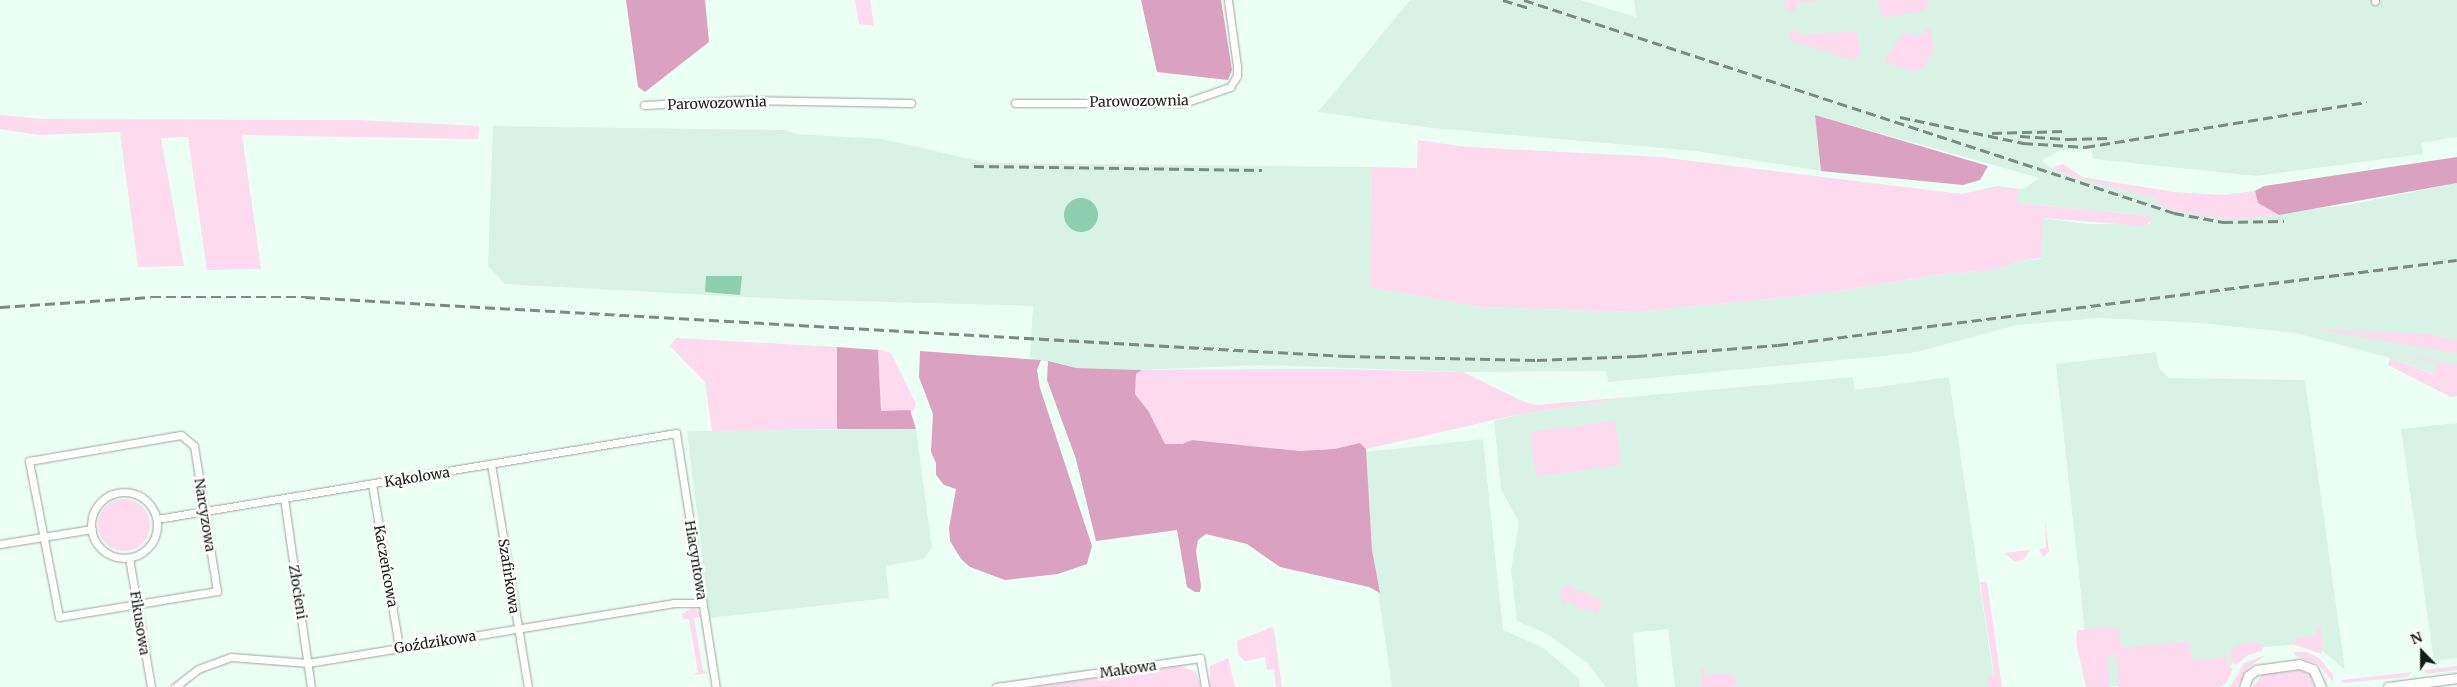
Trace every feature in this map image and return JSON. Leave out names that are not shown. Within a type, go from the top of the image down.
[{"type":"street","name":"Parowozownia","points":[[1016,103],[1184,103],[1230,87],[1237,76],[1237,66],[1228,0]]},
{"type":"street","name":"Parowozownia","points":[[644,105],[744,100],[910,103]]},
{"type":"street","name":"Kąkolowa","points":[[157,519],[676,433]]},
{"type":"street","name":"Hiacyntowa","points":[[676,433],[716,687]]},
{"type":"street","name":"Narcyzowa","points":[[181,435],[194,446],[204,511],[217,591],[59,617],[30,461],[181,435]]},
{"type":"street","name":"Szafirkowa","points":[[491,464],[528,687]]},
{"type":"street","name":"Kaczeńcowa","points":[[372,484],[399,647]]},
{"type":"street","points":[[116,494],[138,495],[150,505],[157,519],[154,541],[144,552],[129,558],[108,554],[97,543],[92,529],[97,507],[116,494]]},
{"type":"street","name":"Złocieni","points":[[284,498],[311,687]]},
{"type":"street","points":[[0,544],[92,529]]},
{"type":"street","name":"Fikusowa","points":[[129,558],[151,687]]},
{"type":"street","name":"Goździkowa","points":[[174,687],[198,669],[231,657],[308,663],[673,603],[702,603]]},
{"type":"street","name":"Makowa","points":[[996,687],[1200,658],[1205,687]]},
{"type":"street","points":[[2244,687],[2248,676],[2256,670],[2299,664],[2314,669],[2321,687]]},
{"type":"street","points":[[2388,687],[2457,678]]},
{"type":"shaded area","points":[[626,0],[705,0],[709,42],[645,92],[638,87]]},
{"type":"shaded area","points":[[855,0],[870,0],[874,26],[859,24]]},
{"type":"shaded area","points":[[1141,0],[1221,0],[1232,70],[1228,80],[1157,72]]},
{"type":"shaded area","points":[[1410,0],[1580,0],[1636,17],[1634,0],[2457,0],[2457,137],[2421,143],[2423,154],[2256,176],[2093,159],[2091,149],[2061,150],[2042,161],[2051,168],[2082,180],[2158,198],[2156,204],[2228,219],[2348,205],[2457,183],[2457,382],[2390,358],[2295,333],[2200,323],[2100,318],[2017,325],[1917,352],[1608,382],[1606,371],[1463,372],[1260,365],[1142,370],[1076,368],[1030,358],[1033,306],[782,299],[505,284],[488,266],[493,126],[784,130],[798,134],[883,139],[988,163],[1372,167],[1371,287],[1481,307],[1636,312],[1817,294],[1945,274],[1993,270],[2021,261],[2041,259],[2042,218],[2088,224],[2150,224],[2149,216],[2017,203],[2019,189],[2025,188],[2039,178],[1815,115],[1821,171],[1696,151],[1432,128],[1318,112]]},
{"type":"shaded area","points":[[1784,0],[1822,0],[1798,3],[1797,10],[1789,13],[1785,11]]},
{"type":"shaded area","points":[[1878,0],[1928,0],[1929,6],[1921,12],[1885,17],[1881,15]]},
{"type":"shaded area","points":[[1925,27],[1931,29],[1934,48],[1925,66],[1914,72],[1884,61],[1904,32],[1914,35],[1925,34]]},
{"type":"shaded area","points":[[1792,29],[1801,35],[1857,31],[1860,55],[1852,60],[1793,41],[1788,34]]},
{"type":"shaded area","points":[[0,115],[42,119],[359,120],[479,126],[478,139],[242,135],[261,269],[207,270],[188,137],[161,138],[184,266],[138,267],[120,132],[39,135],[0,129]]},
{"type":"shaded area","points":[[1815,115],[1988,166],[1980,180],[1963,185],[1821,171]]},
{"type":"shaded area","points":[[1418,140],[1468,147],[1660,157],[1962,194],[1997,186],[2019,189],[2017,203],[2142,215],[2149,216],[2152,221],[2143,226],[2043,218],[2041,258],[2021,261],[1993,270],[1945,274],[1817,294],[1636,312],[1481,307],[1370,287],[1372,167],[1417,168]]},
{"type":"shaded area","points":[[2457,157],[2457,183],[2279,215],[2258,203],[2255,191],[2264,186]]},
{"type":"shaded area","points":[[2063,164],[2082,177],[2174,192],[2222,195],[2255,191],[2258,203],[2279,215],[2228,219],[2180,212],[2156,204],[2157,198],[2082,180],[2051,168]]},
{"type":"shaded area","points":[[1081,198],[1088,199],[1093,203],[1097,208],[1097,222],[1093,227],[1088,231],[1081,232],[1074,231],[1069,227],[1065,222],[1064,215],[1065,208],[1069,203],[1074,199]]},
{"type":"shaded area","points":[[706,276],[742,276],[740,295],[705,292]]},
{"type":"shaded area","points":[[2313,329],[2429,334],[2457,341],[2457,353]]},
{"type":"shaded area","points":[[676,338],[837,347],[837,429],[712,431],[705,382],[670,346]]},
{"type":"shaded area","points":[[837,347],[878,350],[881,411],[910,410],[916,429],[837,429]]},
{"type":"shaded area","points":[[873,348],[891,353],[916,404],[913,412],[881,412],[878,351]]},
{"type":"shaded area","points":[[920,351],[1041,360],[1037,370],[1040,388],[1092,546],[1087,564],[1058,574],[1005,580],[970,567],[961,559],[950,541],[949,528],[956,489],[944,485],[936,475],[936,463],[931,452],[933,414],[919,377]]},
{"type":"shaded area","points":[[2390,351],[2457,365],[2457,396],[2451,397],[2388,365],[2390,358],[2433,374],[2438,364]]},
{"type":"shaded area","points":[[2156,352],[2159,368],[2169,378],[2305,380],[2345,670],[2317,646],[2297,644],[2255,648],[2238,654],[2222,682],[2091,687],[2056,364]]},
{"type":"shaded area","points":[[1048,361],[1076,368],[1142,370],[1136,374],[1135,394],[1149,412],[1165,444],[1182,444],[1192,440],[1300,451],[1334,449],[1360,443],[1366,449],[1372,550],[1380,593],[1369,587],[1280,567],[1247,544],[1206,534],[1198,540],[1196,551],[1201,586],[1200,592],[1195,592],[1187,587],[1177,530],[1096,541],[1076,459],[1047,380]]},
{"type":"shaded area","points":[[1331,369],[1463,372],[1522,401],[1537,405],[1639,396],[1520,414],[1366,449],[1360,443],[1334,449],[1300,451],[1192,440],[1182,444],[1165,444],[1149,412],[1135,394],[1136,373],[1142,370]]},
{"type":"shaded area","points":[[1853,377],[1855,390],[1949,377],[1995,687],[1675,687],[1668,629],[1633,633],[1638,687],[1606,687],[1587,663],[1547,634],[1517,621],[1511,570],[1519,523],[1501,489],[1494,421],[1520,414],[1639,396]]},
{"type":"shaded area","points":[[1615,421],[1621,465],[1536,476],[1530,432]]},
{"type":"shaded area","points":[[2457,423],[2457,658],[2434,661],[2401,429]]},
{"type":"shaded area","points":[[916,429],[932,548],[924,559],[886,566],[889,598],[710,618],[687,431]]},
{"type":"shaded area","points":[[1483,439],[1503,630],[1542,647],[1579,678],[1580,687],[1392,687],[1372,550],[1366,452]]},
{"type":"shaded area","points":[[119,499],[129,499],[143,506],[150,520],[150,530],[143,544],[129,551],[119,551],[109,547],[102,540],[98,530],[98,520],[102,510],[109,503]]},
{"type":"shaded area","points":[[2045,518],[2049,552],[2043,557],[2039,549],[2046,548]]},
{"type":"shaded area","points":[[2030,550],[2023,560],[2014,561],[2004,553]]},
{"type":"shaded area","points":[[1980,582],[1987,582],[2002,687],[1988,687],[1987,678],[1994,675]]},
{"type":"shaded area","points":[[1570,584],[1572,590],[1584,591],[1595,600],[1601,597],[1600,610],[1595,614],[1592,608],[1583,610],[1568,601],[1562,604],[1560,591]]},
{"type":"shaded area","points":[[693,608],[699,612],[700,617],[694,618],[703,671],[709,672],[692,675],[698,672],[689,619],[683,619],[682,614]]},
{"type":"shaded area","points":[[2321,624],[2322,654],[2292,644],[2297,638],[2314,635]]},
{"type":"shaded area","points":[[1272,627],[1282,687],[1276,687],[1274,669],[1267,670],[1265,657],[1245,661],[1238,655],[1237,641]]},
{"type":"shaded area","points":[[2119,627],[2121,648],[2189,641],[2192,661],[2227,657],[2228,666],[2233,669],[2226,683],[2219,687],[2118,687],[2116,654],[2107,655],[2110,687],[2086,687],[2076,642],[2077,630]]},
{"type":"shaded area","points":[[2256,642],[2263,645],[2262,651],[2248,655],[2236,665],[2232,662],[2230,651],[2236,645]]},
{"type":"shaded area","points":[[2293,652],[2306,652],[2319,658],[2333,675],[2333,682],[2318,664],[2297,657]]},
{"type":"shaded area","points":[[2266,655],[2250,666],[2237,687],[2230,687],[2244,663]]},
{"type":"shaded area","points":[[1228,658],[1235,687],[1210,687],[1210,666]]},
{"type":"shaded area","points":[[1181,666],[1196,672],[1201,687],[1034,687]]},
{"type":"shaded area","points":[[2457,666],[2457,670],[2427,674],[2423,670]]},
{"type":"shaded area","points":[[1704,667],[1705,675],[1734,673],[1736,687],[1702,687],[1701,668]]},
{"type":"shaded area","points":[[2301,670],[2310,675],[2314,687],[2252,687],[2263,674]]},
{"type":"shaded area","points":[[2412,672],[2407,677],[2341,683],[2342,680]]},
{"type":"railway","points":[[1503,0],[1532,9]]},
{"type":"railway","points":[[1524,0],[2174,213],[2223,222],[2284,221]]},
{"type":"railway","points":[[1900,117],[2023,143],[2085,147],[2366,102]]},
{"type":"railway","points":[[1992,133],[2063,131]]},
{"type":"railway","points":[[2020,136],[2067,139],[2109,138]]},
{"type":"railway","points":[[974,166],[1262,170]]},
{"type":"railway","points":[[0,307],[151,297],[305,297],[1345,356],[1537,360],[1637,356],[1778,345],[2457,260]]}]
